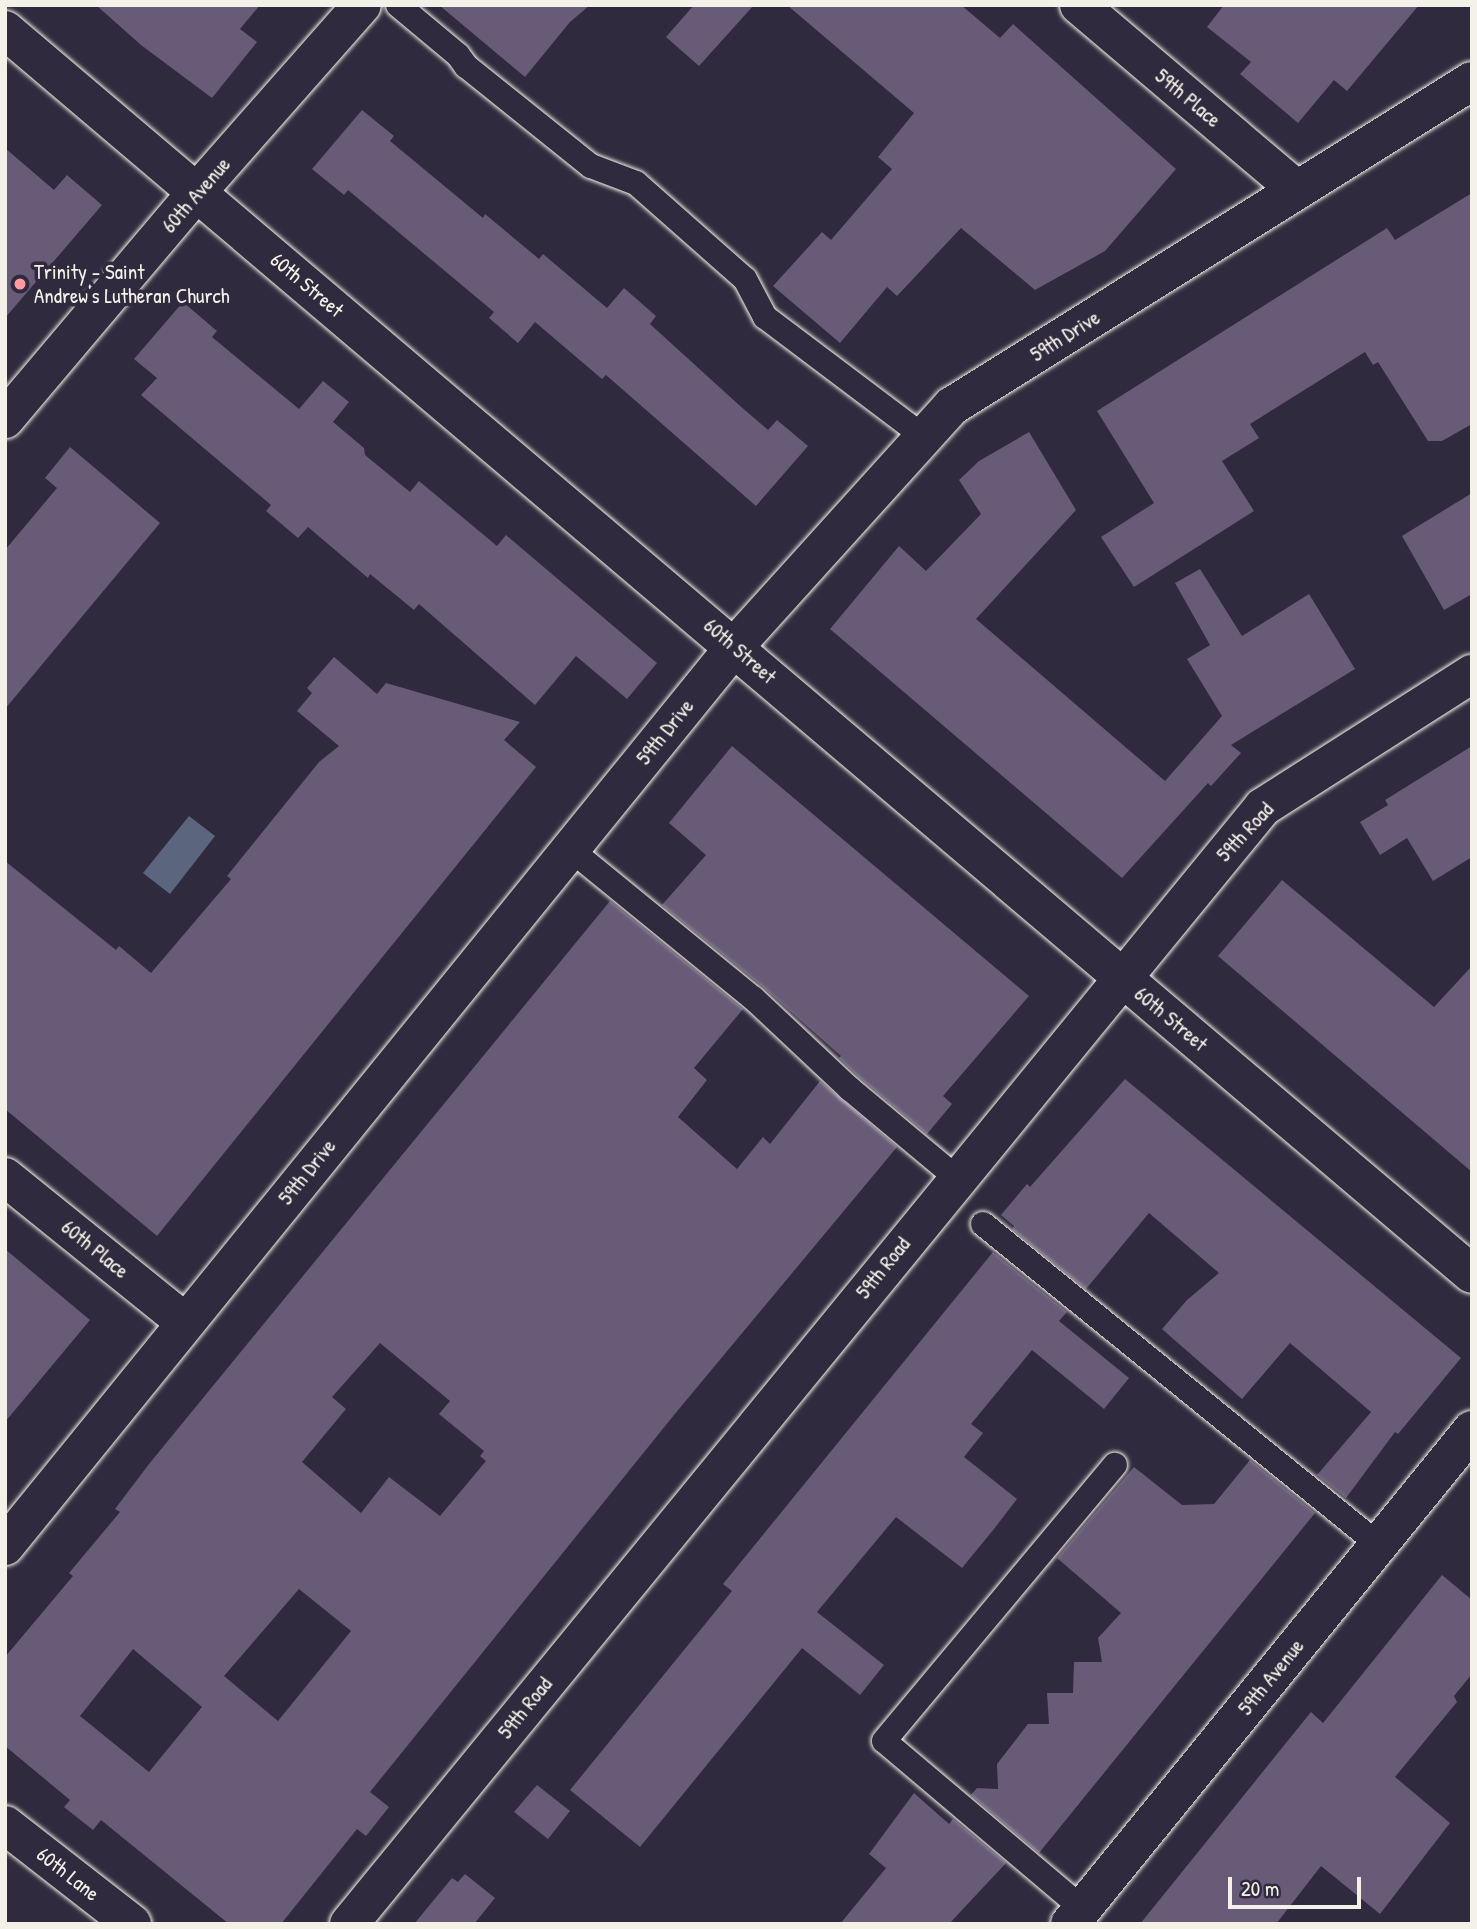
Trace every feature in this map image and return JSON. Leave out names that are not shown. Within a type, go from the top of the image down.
[{"type":"street","name":"60th Avenue","points":[[5,419],[197,192],[362,5]]},
{"type":"street","name":"59th Place","points":[[1079,5],[1297,190]]},
{"type":"street","name":"60th Street","points":[[5,30],[735,646],[1472,1274]]},
{"type":"street","name":"59th Drive","points":[[5,1546],[735,646],[952,406],[1472,81]]},
{"type":"street","name":"59th Road","points":[[349,1924],[1121,976],[1263,807],[1472,674]]},
{"type":"street","name":"60th Place","points":[[5,1177],[185,1322]]},
{"type":"street","name":"59th Avenue","points":[[1076,1916],[1472,1430]]},
{"type":"street","name":"60th Lane","points":[[5,1825],[132,1924]]},
{"type":"lane","points":[[398,5],[458,55],[466,66],[592,166],[636,183],[745,279],[765,317],[924,437]]},
{"type":"lane","points":[[570,849],[753,998],[850,1089],[957,1178]]},
{"type":"lane","points":[[983,1224],[1379,1545]]},
{"type":"lane","points":[[1076,1916],[884,1741],[1115,1465]]},
{"type":"water","points":[[189,816],[215,836],[170,894],[143,873]]},
{"type":"building","points":[[96,5],[260,5],[240,29],[257,42],[212,98],[141,45]]},
{"type":"building","points":[[439,5],[590,5],[570,22],[525,77]]},
{"type":"building","points":[[694,5],[754,5],[699,66],[666,37]]},
{"type":"building","points":[[787,5],[961,5],[1000,38],[1013,24],[1176,169],[1105,251],[1035,290],[961,228],[897,296],[887,287],[840,343],[773,286],[822,232],[831,240],[892,169],[878,157],[914,113]]},
{"type":"building","points":[[1224,5],[1419,5],[1347,91],[1334,80],[1298,123],[1240,74],[1251,62],[1207,27]]},
{"type":"building","points":[[362,110],[394,136],[390,141],[483,218],[485,214],[539,259],[543,254],[607,308],[624,288],[656,316],[650,324],[768,430],[777,420],[808,446],[756,506],[606,375],[602,379],[535,322],[518,343],[489,318],[494,312],[348,190],[344,195],[312,169]]},
{"type":"building","points":[[5,148],[54,190],[67,175],[102,205],[5,318]]},
{"type":"building","points":[[1472,193],[1472,424],[1442,441],[1428,441],[1378,362],[1373,365],[1365,352],[1250,424],[1259,438],[1222,461],[1254,511],[1134,587],[1101,537],[1154,503],[1097,411],[1387,228],[1395,240]]},
{"type":"building","points":[[183,302],[217,331],[212,337],[299,409],[323,381],[349,402],[333,422],[364,448],[365,455],[410,492],[419,481],[497,546],[506,535],[657,663],[627,699],[576,656],[535,705],[419,604],[414,610],[370,574],[368,578],[308,527],[298,538],[266,511],[271,505],[141,395],[157,378],[134,359]]},
{"type":"building","points":[[1029,432],[1076,510],[976,619],[1165,781],[1222,716],[1187,659],[1210,645],[1175,583],[1200,569],[1242,636],[1309,594],[1355,669],[1231,745],[1241,753],[1211,786],[1208,783],[1122,878],[830,629],[899,546],[926,571],[981,514],[959,480],[979,461]]},
{"type":"building","points":[[70,447],[160,523],[5,709],[5,550],[57,488],[45,478]]},
{"type":"building","points":[[1472,493],[1472,594],[1444,610],[1402,536]]},
{"type":"building","points":[[334,657],[377,694],[386,683],[520,722],[504,740],[536,767],[157,1236],[5,1109],[5,861],[116,950],[119,946],[151,973],[231,879],[227,876],[319,762],[339,746],[297,711],[312,693],[307,688]]},
{"type":"building","points":[[732,746],[1029,996],[943,1096],[952,1104],[927,1134],[860,1078],[839,1058],[841,1056],[762,986],[662,905],[706,855],[669,823]]},
{"type":"building","points":[[1472,746],[1472,857],[1433,881],[1407,838],[1380,855],[1360,822],[1388,805],[1385,800]]},
{"type":"building","points":[[1282,880],[1434,1007],[1472,966],[1472,1172],[1218,956]]},
{"type":"building","points":[[610,901],[743,1009],[694,1068],[707,1080],[678,1117],[737,1169],[763,1137],[770,1144],[820,1081],[897,1147],[674,1415],[370,1792],[389,1807],[366,1836],[357,1829],[281,1924],[229,1924],[101,1820],[93,1830],[64,1807],[70,1800],[5,1746],[5,1657],[73,1576],[69,1573],[120,1512],[115,1509]],"holes":[[[380,1343],[450,1401],[439,1414],[484,1451],[480,1456],[486,1461],[440,1516],[389,1477],[361,1513],[302,1462],[346,1409],[332,1397]],[[299,1589],[351,1631],[278,1721],[224,1676]],[[133,1649],[202,1707],[149,1772],[80,1716]]]},
{"type":"building","points":[[1125,1079],[1461,1358],[1398,1434],[1395,1432],[1346,1498],[1317,1475],[1371,1412],[1290,1343],[1242,1399],[1162,1329],[1187,1300],[1219,1273],[1149,1213],[1086,1289],[1012,1229],[1014,1226],[1001,1215],[1027,1184],[1030,1187]]},
{"type":"building","points":[[5,1249],[90,1320],[5,1422]]},
{"type":"building","points":[[993,1252],[1067,1312],[1059,1321],[1129,1378],[1104,1409],[1032,1350],[971,1424],[983,1433],[964,1457],[1017,1499],[994,1529],[962,1568],[896,1517],[817,1612],[884,1665],[860,1695],[802,1648],[640,1847],[570,1790],[732,1591],[723,1584]]},
{"type":"building","points":[[1250,1460],[1315,1513],[1039,1853],[971,1795],[977,1788],[998,1789],[997,1764],[1028,1724],[1049,1724],[1047,1693],[1073,1693],[1074,1662],[1102,1662],[1098,1638],[1121,1613],[1057,1558],[1134,1467],[1182,1505],[1214,1504]]},
{"type":"building","points":[[1442,1575],[1472,1600],[1472,1674],[1454,1696],[1457,1702],[1395,1777],[1450,1823],[1380,1914],[1321,1866],[1276,1924],[1140,1924],[1311,1712],[1323,1723]]},
{"type":"building","points":[[537,1785],[570,1811],[548,1839],[514,1812]]},
{"type":"building","points":[[914,1793],[949,1824],[953,1819],[1006,1863],[949,1924],[840,1924],[886,1868],[869,1854]]},
{"type":"building","points":[[465,1874],[495,1898],[474,1924],[414,1924],[452,1878],[458,1882]]},
{"type":"place","name":"Trinity - Saint Andrew's Lutheran Church","points":[[20,284]]}]
